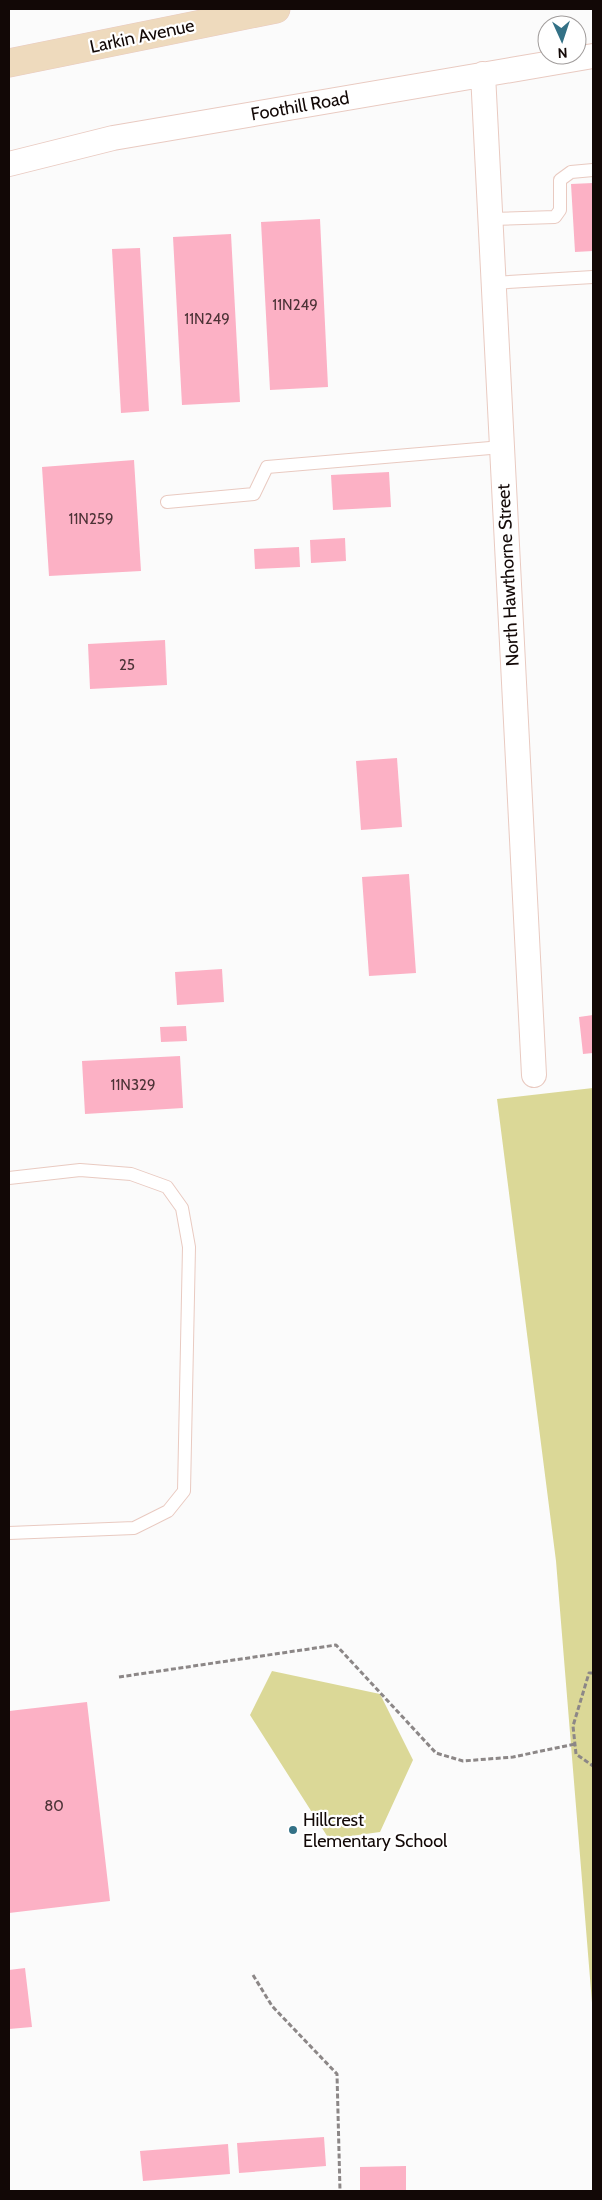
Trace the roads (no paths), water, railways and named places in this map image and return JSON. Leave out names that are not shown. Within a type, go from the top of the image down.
[{"type":"main road","name":"Larkin Avenue","points":[[9,63],[276,9]]},
{"type":"street","name":"Foothill Road","points":[[9,164],[113,138],[593,56]]},
{"type":"street","name":"North Hawthorne Street","points":[[483,74],[534,1075]]},
{"type":"lane","points":[[490,219],[555,216],[560,210],[560,180],[571,172],[593,170]]},
{"type":"lane","points":[[493,283],[593,277]]},
{"type":"lane","points":[[167,502],[254,494],[267,467],[502,447]]},
{"type":"lane","points":[[9,1178],[80,1170],[131,1174],[166,1187],[182,1208],[189,1247],[184,1491],[168,1512],[134,1528],[9,1533]]},
{"type":"place","name":"Hillcrest Elementary School","points":[[293,1830]]}]
